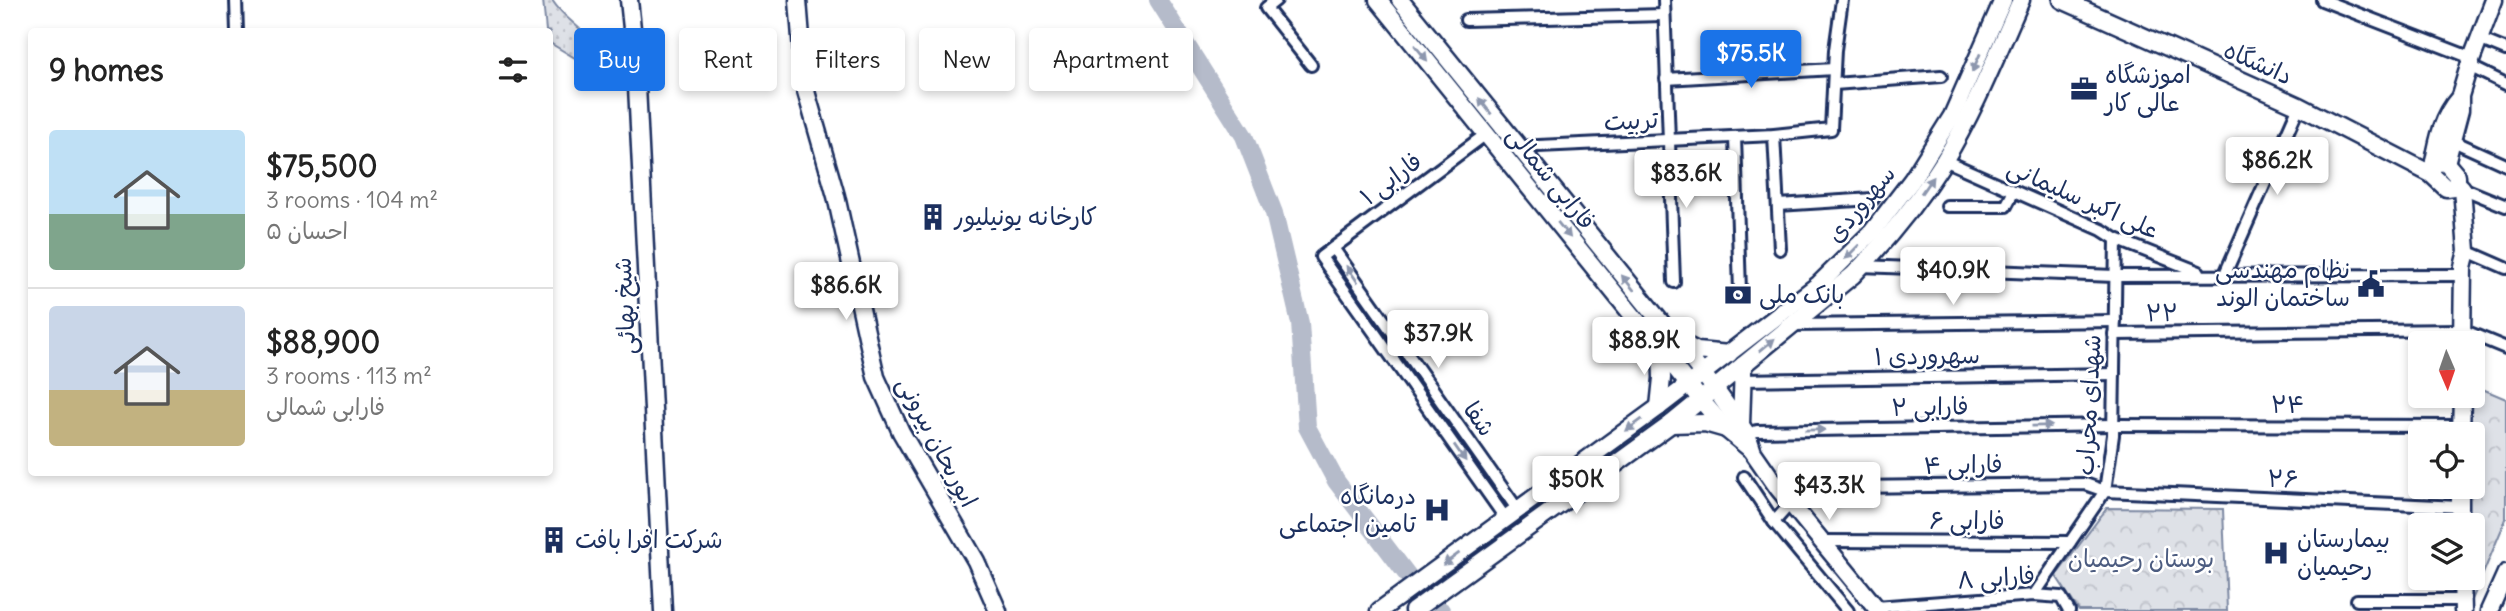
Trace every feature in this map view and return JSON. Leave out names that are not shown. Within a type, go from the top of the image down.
[{"type":"street","points":[[236,0],[237,28]]},
{"type":"street","name":"شیخ بهائی","points":[[629,0],[636,66],[663,611]]},
{"type":"street","name":"ابوریحان بیرونی","points":[[798,0],[805,88],[836,196],[876,377],[901,432],[976,561],[998,611]]},
{"type":"street","points":[[1276,0],[1266,8],[1311,65]]},
{"type":"street","name":"فارابی شمالی","points":[[1378,0],[1486,134],[1696,379]]},
{"type":"street","name":"فارابی شمالی","points":[[1400,0],[1432,37],[1663,339]]},
{"type":"street","points":[[1664,0],[1674,282]]},
{"type":"street","points":[[1842,0],[1837,26],[1834,84],[1941,76]]},
{"type":"street","name":"سهروردی","points":[[1379,611],[1659,407],[1819,284],[1872,232],[1906,189],[1952,116],[2003,0]]},
{"type":"street","name":"سهروردی","points":[[1413,611],[1671,424],[1715,389],[1742,372],[1791,325],[1861,266],[1909,210],[1944,160],[1974,104],[2021,0]]},
{"type":"street","name":"دانشگاه","points":[[2062,0],[2437,166],[2455,186]]},
{"type":"street","points":[[2322,0],[2470,62],[2506,84]]},
{"type":"street","points":[[2437,166],[2451,140],[2470,62],[2494,0]]},
{"type":"street","points":[[1466,20],[1664,15]]},
{"type":"street","points":[[2479,38],[2506,50]]},
{"type":"street","points":[[1666,79],[1834,69]]},
{"type":"street","name":"تربیت","points":[[1517,147],[1774,135],[1831,129],[1834,84]]},
{"type":"street","points":[[2437,166],[2438,137],[2450,107],[2460,96]]},
{"type":"street","points":[[2225,274],[2299,106]]},
{"type":"street","name":"فارابی ۱","points":[[1321,257],[1486,134]]},
{"type":"street","points":[[1774,135],[1780,249]]},
{"type":"street","points":[[1735,137],[1740,291]]},
{"type":"street","points":[[2451,140],[2506,165]]},
{"type":"street","name":"علی اکبر سلیمانی","points":[[1944,160],[2102,230],[2116,239],[2205,275]]},
{"type":"street","points":[[2462,331],[2464,264],[2459,251],[2455,186],[2506,206]]},
{"type":"street","points":[[1947,206],[2006,206],[2014,191]]},
{"type":"street","points":[[1778,205],[1872,199]]},
{"type":"street","name":"شهدای محراب","points":[[2035,595],[2105,491],[2113,425],[2116,239]]},
{"type":"street","name":"شفا","points":[[1333,248],[1505,492],[1512,515]]},
{"type":"street","name":"شفا","points":[[1321,257],[1493,501],[1512,515]]},
{"type":"street","points":[[2464,264],[2506,268]]},
{"type":"street","name":"علی اکبر سلیمانی","points":[[1861,266],[2115,276],[2464,264]]},
{"type":"street","points":[[1791,325],[2115,321]]},
{"type":"street","name":"۲۲","points":[[2115,334],[2408,336]]},
{"type":"street","points":[[1659,407],[1663,339],[1698,351],[1728,354]]},
{"type":"street","points":[[2485,342],[2506,348]]},
{"type":"street","points":[[1738,429],[1742,372]]},
{"type":"street","name":"سهروردی ۱","points":[[1742,372],[2114,374]]},
{"type":"street","points":[[1696,379],[1701,400],[1738,429]]},
{"type":"street","points":[[1696,379],[1715,389],[1778,488],[1877,609]]},
{"type":"street","points":[[1437,421],[1449,412]]},
{"type":"street","points":[[1671,424],[1705,423],[1738,429]]},
{"type":"street","name":"فارابی ۲","points":[[1738,429],[1757,431],[2113,425]]},
{"type":"street","name":"۲۴","points":[[2113,425],[2408,429]]},
{"type":"street","points":[[1744,477],[1774,522],[1848,611]]},
{"type":"street","name":"فارابی ۴","points":[[1778,488],[2085,484],[2105,491]]},
{"type":"street","name":"۲۶","points":[[2105,491],[2460,507]]},
{"type":"street","points":[[1493,501],[1505,492]]},
{"type":"street","points":[[2460,499],[2460,513]]},
{"type":"street","points":[[1774,522],[1790,504]]},
{"type":"street","name":"فارابی ۶","points":[[1822,541],[2070,542]]},
{"type":"street","points":[[2357,600],[2463,606],[2476,604],[2491,607],[2506,573]]},
{"type":"street","name":"فارابی ۸","points":[[1877,609],[2035,595],[2061,597],[2069,611]]},
{"type":"green space","points":[[543,0],[552,0],[579,28],[574,28],[574,57],[553,45],[553,28],[546,28]]},
{"type":"green space","points":[[2485,390],[2506,399],[2506,519],[2485,569],[2485,513],[2467,513],[2467,499],[2485,499],[2485,422],[2466,422],[2465,408],[2485,408]]},
{"type":"green space","name":"بوستان رحیمیان","points":[[2107,508],[2223,509],[2227,611],[2079,611],[2056,576]]},
{"type":"green space","points":[[2468,590],[2476,590],[2469,607]]},
{"type":"waterway","points":[[1158,0],[1244,136],[1274,213],[1300,323],[1307,427],[1336,481],[1409,577]]},
{"type":"place","name":"اموزشگاه عالی کار","points":[[2084,89]]},
{"type":"place","name":"کارخانه یونیلیور","points":[[933,217]]},
{"type":"place","name":"نظام مهندسی ساختمان الوند","points":[[2371,284]]},
{"type":"place","name":"بانک ملی","points":[[1738,295]]},
{"type":"place","name":"درمانگاه تامین اجتماعی","points":[[1437,510]]},
{"type":"place","name":"شرکت افرا بافت","points":[[554,540]]},
{"type":"place","name":"بیمارستان رحیمیان","points":[[2276,553]]}]
